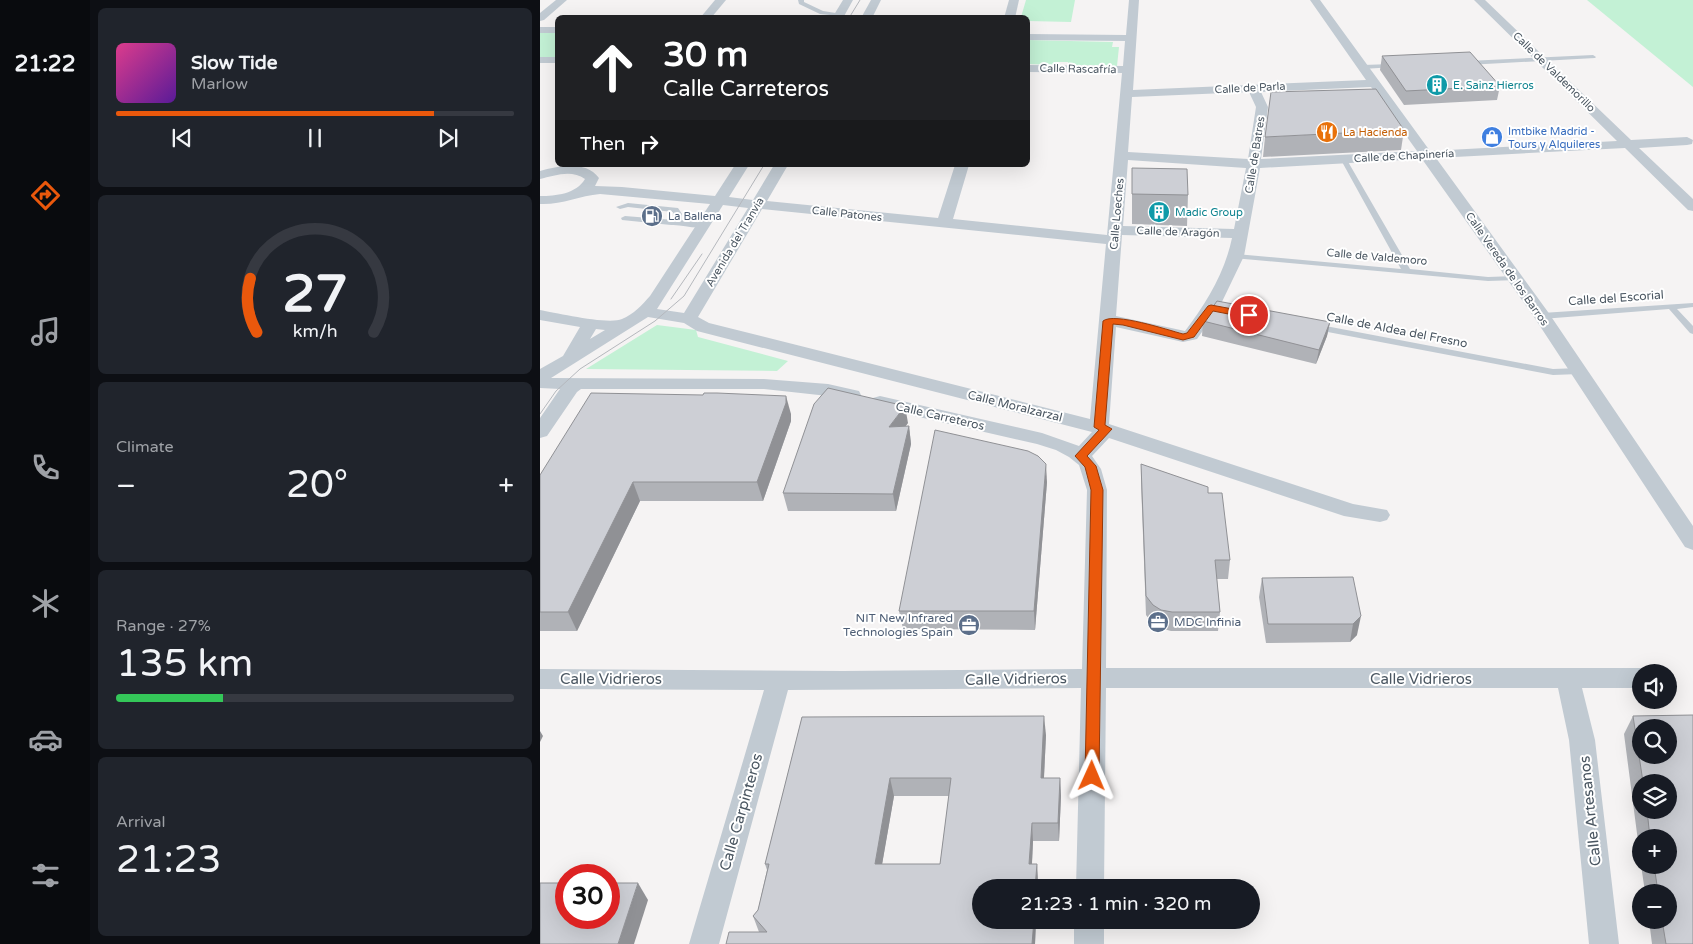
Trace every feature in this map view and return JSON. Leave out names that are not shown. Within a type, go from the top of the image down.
[{"type":"street","points":[[540,18],[562,0]]},
{"type":"street","points":[[708,15],[721,0]]},
{"type":"street","points":[[839,15],[848,0]]},
{"type":"street","points":[[868,15],[876,0]]},
{"type":"street","points":[[1010,15],[1014,0]]},
{"type":"street","name":"Calle Loeches","points":[[1099,427],[1134,0]]},
{"type":"street","name":"Calle Vereda de los Barros","points":[[1315,0],[1542,316],[1691,534]]},
{"type":"street","name":"Calle de Valdemorillo","points":[[1479,0],[1693,207]]},
{"type":"street","points":[[540,30],[555,30]]},
{"type":"street","points":[[1030,37],[1131,38]]},
{"type":"street","points":[[540,60],[555,60]]},
{"type":"street","name":"Calle Rascafría","points":[[1030,68],[1129,70]]},
{"type":"street","name":"Calle de Parla","points":[[1127,94],[1374,83]]},
{"type":"street","name":"Calle de Batres","points":[[1108,321],[1123,322],[1183,337],[1191,335],[1216,309],[1236,256],[1254,164],[1262,107],[1253,88]]},
{"type":"street","name":"Calle de Chapinería","points":[[1122,156],[1254,164],[1687,141]]},
{"type":"street","points":[[540,376],[566,362],[645,312],[656,299],[741,167]]},
{"type":"street","name":"Avenida del Tranvía","points":[[689,319],[780,167]]},
{"type":"street","points":[[944,223],[961,167]]},
{"type":"street","points":[[541,175],[567,168],[582,171],[592,178],[592,182],[580,192]]},
{"type":"street","name":"Calle Patones","points":[[540,200],[558,199],[580,192],[600,190],[622,191],[944,223],[1115,235]]},
{"type":"street","name":"Calle de Aragón","points":[[1115,235],[1241,234]]},
{"type":"street","name":"Calle Moralzarzal","points":[[645,312],[689,319],[703,327],[1099,427],[1197,461],[1351,510],[1380,515]]},
{"type":"street","points":[[540,316],[591,324],[624,326]]},
{"type":"street","points":[[566,362],[591,324]]},
{"type":"street","points":[[540,432],[570,388],[578,382]]},
{"type":"street","name":"Calle Carreteros","points":[[540,383],[764,384],[828,390],[1042,440],[1074,452]]},
{"type":"street","points":[[1090,879],[1097,490],[1090,466],[1074,452],[1099,427]]},
{"type":"street","name":"Calle Vidrieros","points":[[540,679],[1632,678]]},
{"type":"street","name":"Calle Artesanos","points":[[1567,679],[1574,701],[1582,740],[1604,944]]},
{"type":"street","name":"Calle Carpinteros","points":[[704,944],[779,680]]},
{"type":"street","points":[[1089,929],[1089,944]]},
{"type":"lane","points":[[801,0],[801,3],[822,13],[833,15]]},
{"type":"lane","points":[[1462,63],[1593,57]]},
{"type":"lane","points":[[1363,67],[1402,65]]},
{"type":"lane","points":[[1344,160],[1408,272]]},
{"type":"lane","points":[[668,209],[680,196]]},
{"type":"lane","points":[[620,206],[628,205],[675,210],[678,214],[678,222]]},
{"type":"lane","points":[[625,218],[704,225]]},
{"type":"lane","name":"Calle de Valdemoro","points":[[1236,256],[1488,279],[1515,278]]},
{"type":"lane","name":"Calle del Escorial","points":[[1542,316],[1693,305]]},
{"type":"lane","points":[[1671,307],[1693,331]]},
{"type":"lane","name":"Calle de Aldea del Fresno","points":[[1309,326],[1553,372],[1579,371]]},
{"type":"green space","points":[[1026,0],[1075,0],[1071,22],[1030,21],[1030,15],[1022,15]]},
{"type":"green space","points":[[1587,0],[1693,0],[1693,87]]},
{"type":"green space","points":[[540,33],[555,33],[555,57],[540,57]]},
{"type":"green space","points":[[1030,40],[1113,42],[1112,47],[1119,47],[1117,66],[1068,65],[1068,62],[1056,62],[1055,65],[1030,64]]},
{"type":"green space","points":[[657,325],[696,330],[698,337],[788,361],[777,371],[586,369]]},
{"type":"building","points":[[1470,52],[1500,86],[1406,91],[1382,56]]},
{"type":"building","points":[[1376,89],[1404,130],[1265,137],[1271,92]]},
{"type":"building","points":[[1132,168],[1187,169],[1188,195],[1132,194]]},
{"type":"building","points":[[1217,301],[1330,322],[1319,350],[1203,321]]},
{"type":"building","points":[[828,388],[905,406],[889,427],[909,426],[893,494],[783,493],[814,404]]},
{"type":"building","points":[[591,393],[703,395],[704,393],[717,393],[786,396],[786,403],[757,482],[633,482],[568,612],[540,612],[540,475]]},
{"type":"building","points":[[935,430],[1028,451],[1038,456],[1046,464],[1034,611],[899,611]]},
{"type":"building","points":[[1141,464],[1208,487],[1208,493],[1222,493],[1230,560],[1215,560],[1220,612],[1172,612],[1161,610],[1153,605],[1146,596]]},
{"type":"building","points":[[1353,577],[1361,616],[1353,624],[1268,624],[1262,578]]},
{"type":"building","points":[[1693,715],[1693,944],[1666,944],[1664,929],[1677,929],[1677,884],[1657,884],[1655,874],[1677,874],[1677,829],[1649,829],[1648,819],[1677,819],[1677,774],[1642,774],[1640,764],[1677,764],[1677,719],[1633,719],[1633,716]]},
{"type":"building","points":[[1044,716],[1041,778],[1060,778],[1058,823],[1032,823],[1029,864],[1037,864],[1036,879],[972,879],[972,929],[1033,929],[1032,944],[726,944],[729,932],[767,932],[753,916],[758,910],[769,864],[765,864],[802,717]],"holes":[[[890,778],[951,778],[940,864],[875,864]]]},
{"type":"building","points":[[540,883],[555,883],[555,929],[620,929],[620,883],[638,883],[618,944],[540,944]]},
{"type":"tram line","points":[[851,15],[860,0]]},
{"type":"tram line","points":[[540,414],[556,391],[580,369],[655,321],[684,296],[763,167]]},
{"type":"tram line","points":[[671,299],[702,254]]},
{"type":"place","name":"E. Sainz Hierros","points":[[1437,85]]},
{"type":"place","name":"La Hacienda","points":[[1327,132]]},
{"type":"place","name":"Imtbike Madrid - Tours y Alquileres","points":[[1492,137]]},
{"type":"place","name":"Madic Group","points":[[1159,212]]},
{"type":"place","name":"La Ballena","points":[[652,216]]},
{"type":"place","name":"MDC Infinia","points":[[1158,622]]},
{"type":"place","name":"NIT New Infrared Technologies Spain","points":[[969,625]]},
{"type":"route","points":[[1092,776],[1097,490],[1090,466],[1081,456],[1100,438],[1106,429],[1099,427],[1108,321],[1123,322],[1183,337],[1191,335],[1211,308],[1249,315]]}]
